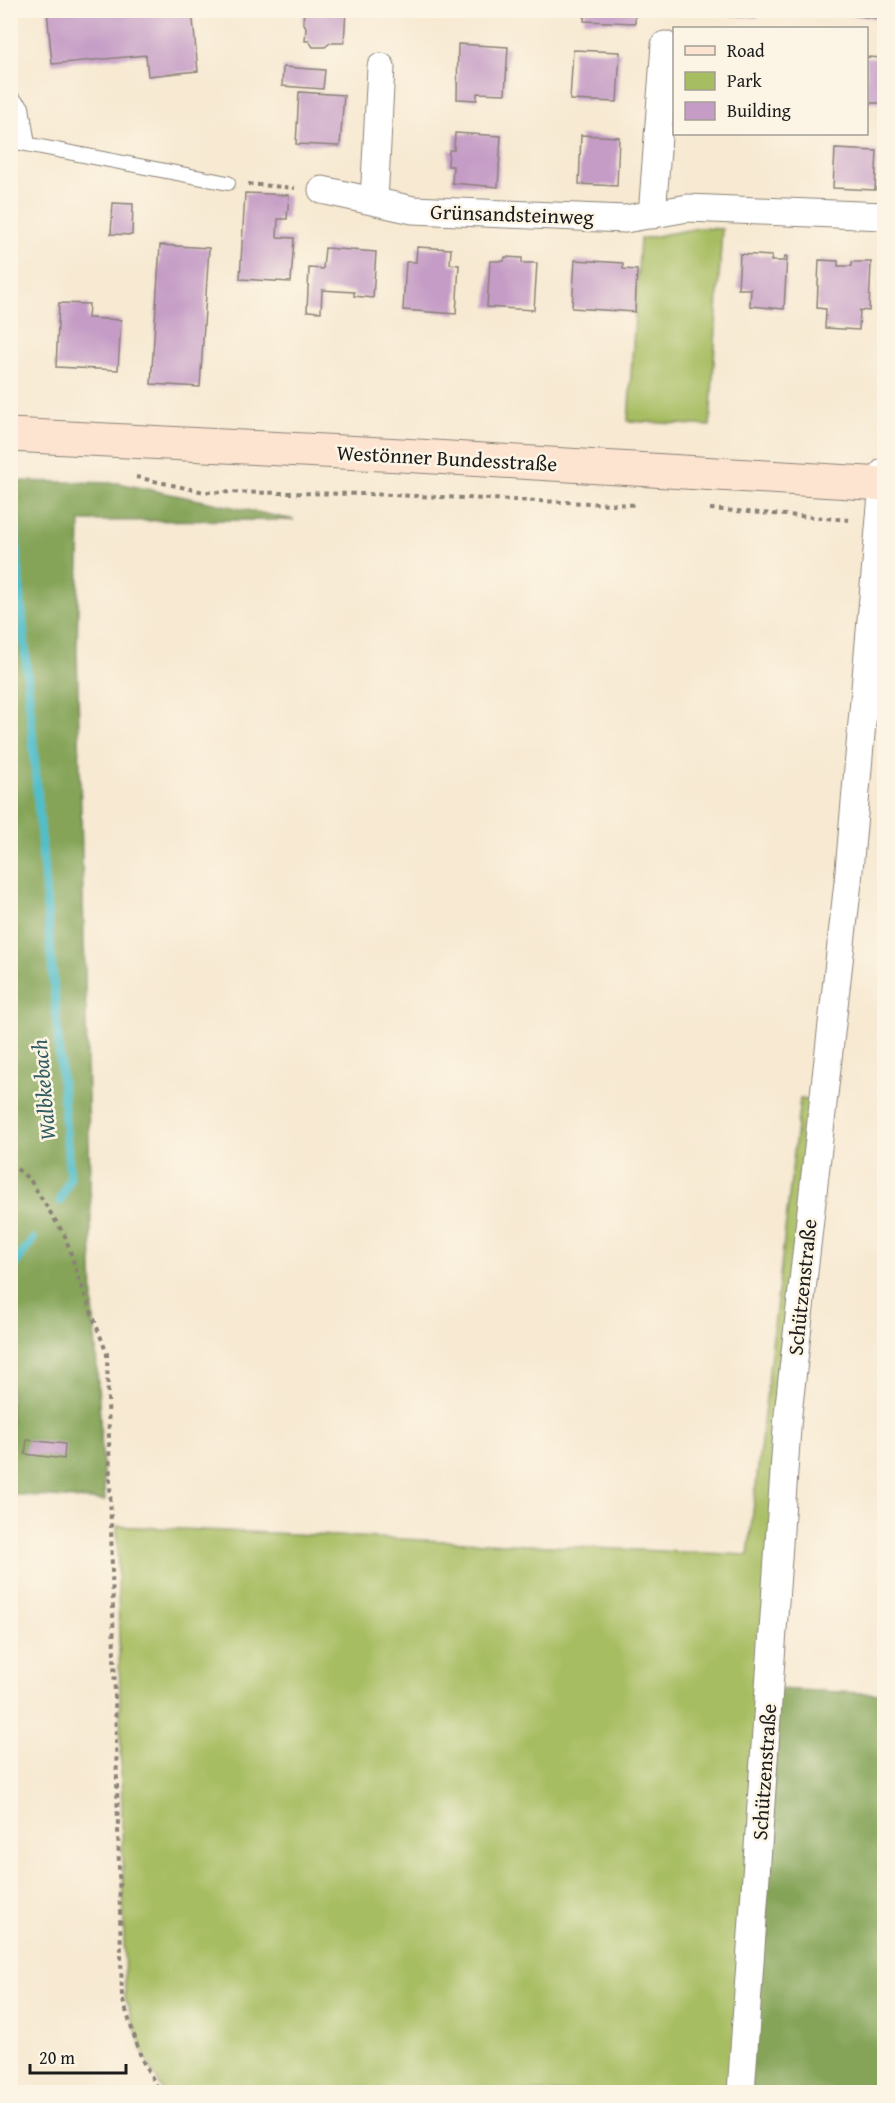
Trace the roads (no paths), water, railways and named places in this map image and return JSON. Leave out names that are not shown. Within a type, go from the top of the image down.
[{"type":"main road","name":"Westönner Bundesstraße","points":[[10,435],[884,480]]},
{"type":"street","points":[[652,214],[665,45]]},
{"type":"street","points":[[374,201],[381,67]]},
{"type":"street","name":"Grünsandsteinweg","points":[[322,190],[413,210],[625,219],[688,208],[885,216]]},
{"type":"street","name":"Schützenstraße","points":[[741,2092],[788,1414],[848,882],[884,480]]},
{"type":"lane","points":[[10,98],[22,107],[28,144]]},
{"type":"lane","points":[[10,141],[228,183]]},
{"type":"waterway","name":"Walbkebach","points":[[13,507],[70,1178],[60,1201]]},
{"type":"waterway","name":"Walbkebach","points":[[10,1271],[33,1239]]}]
